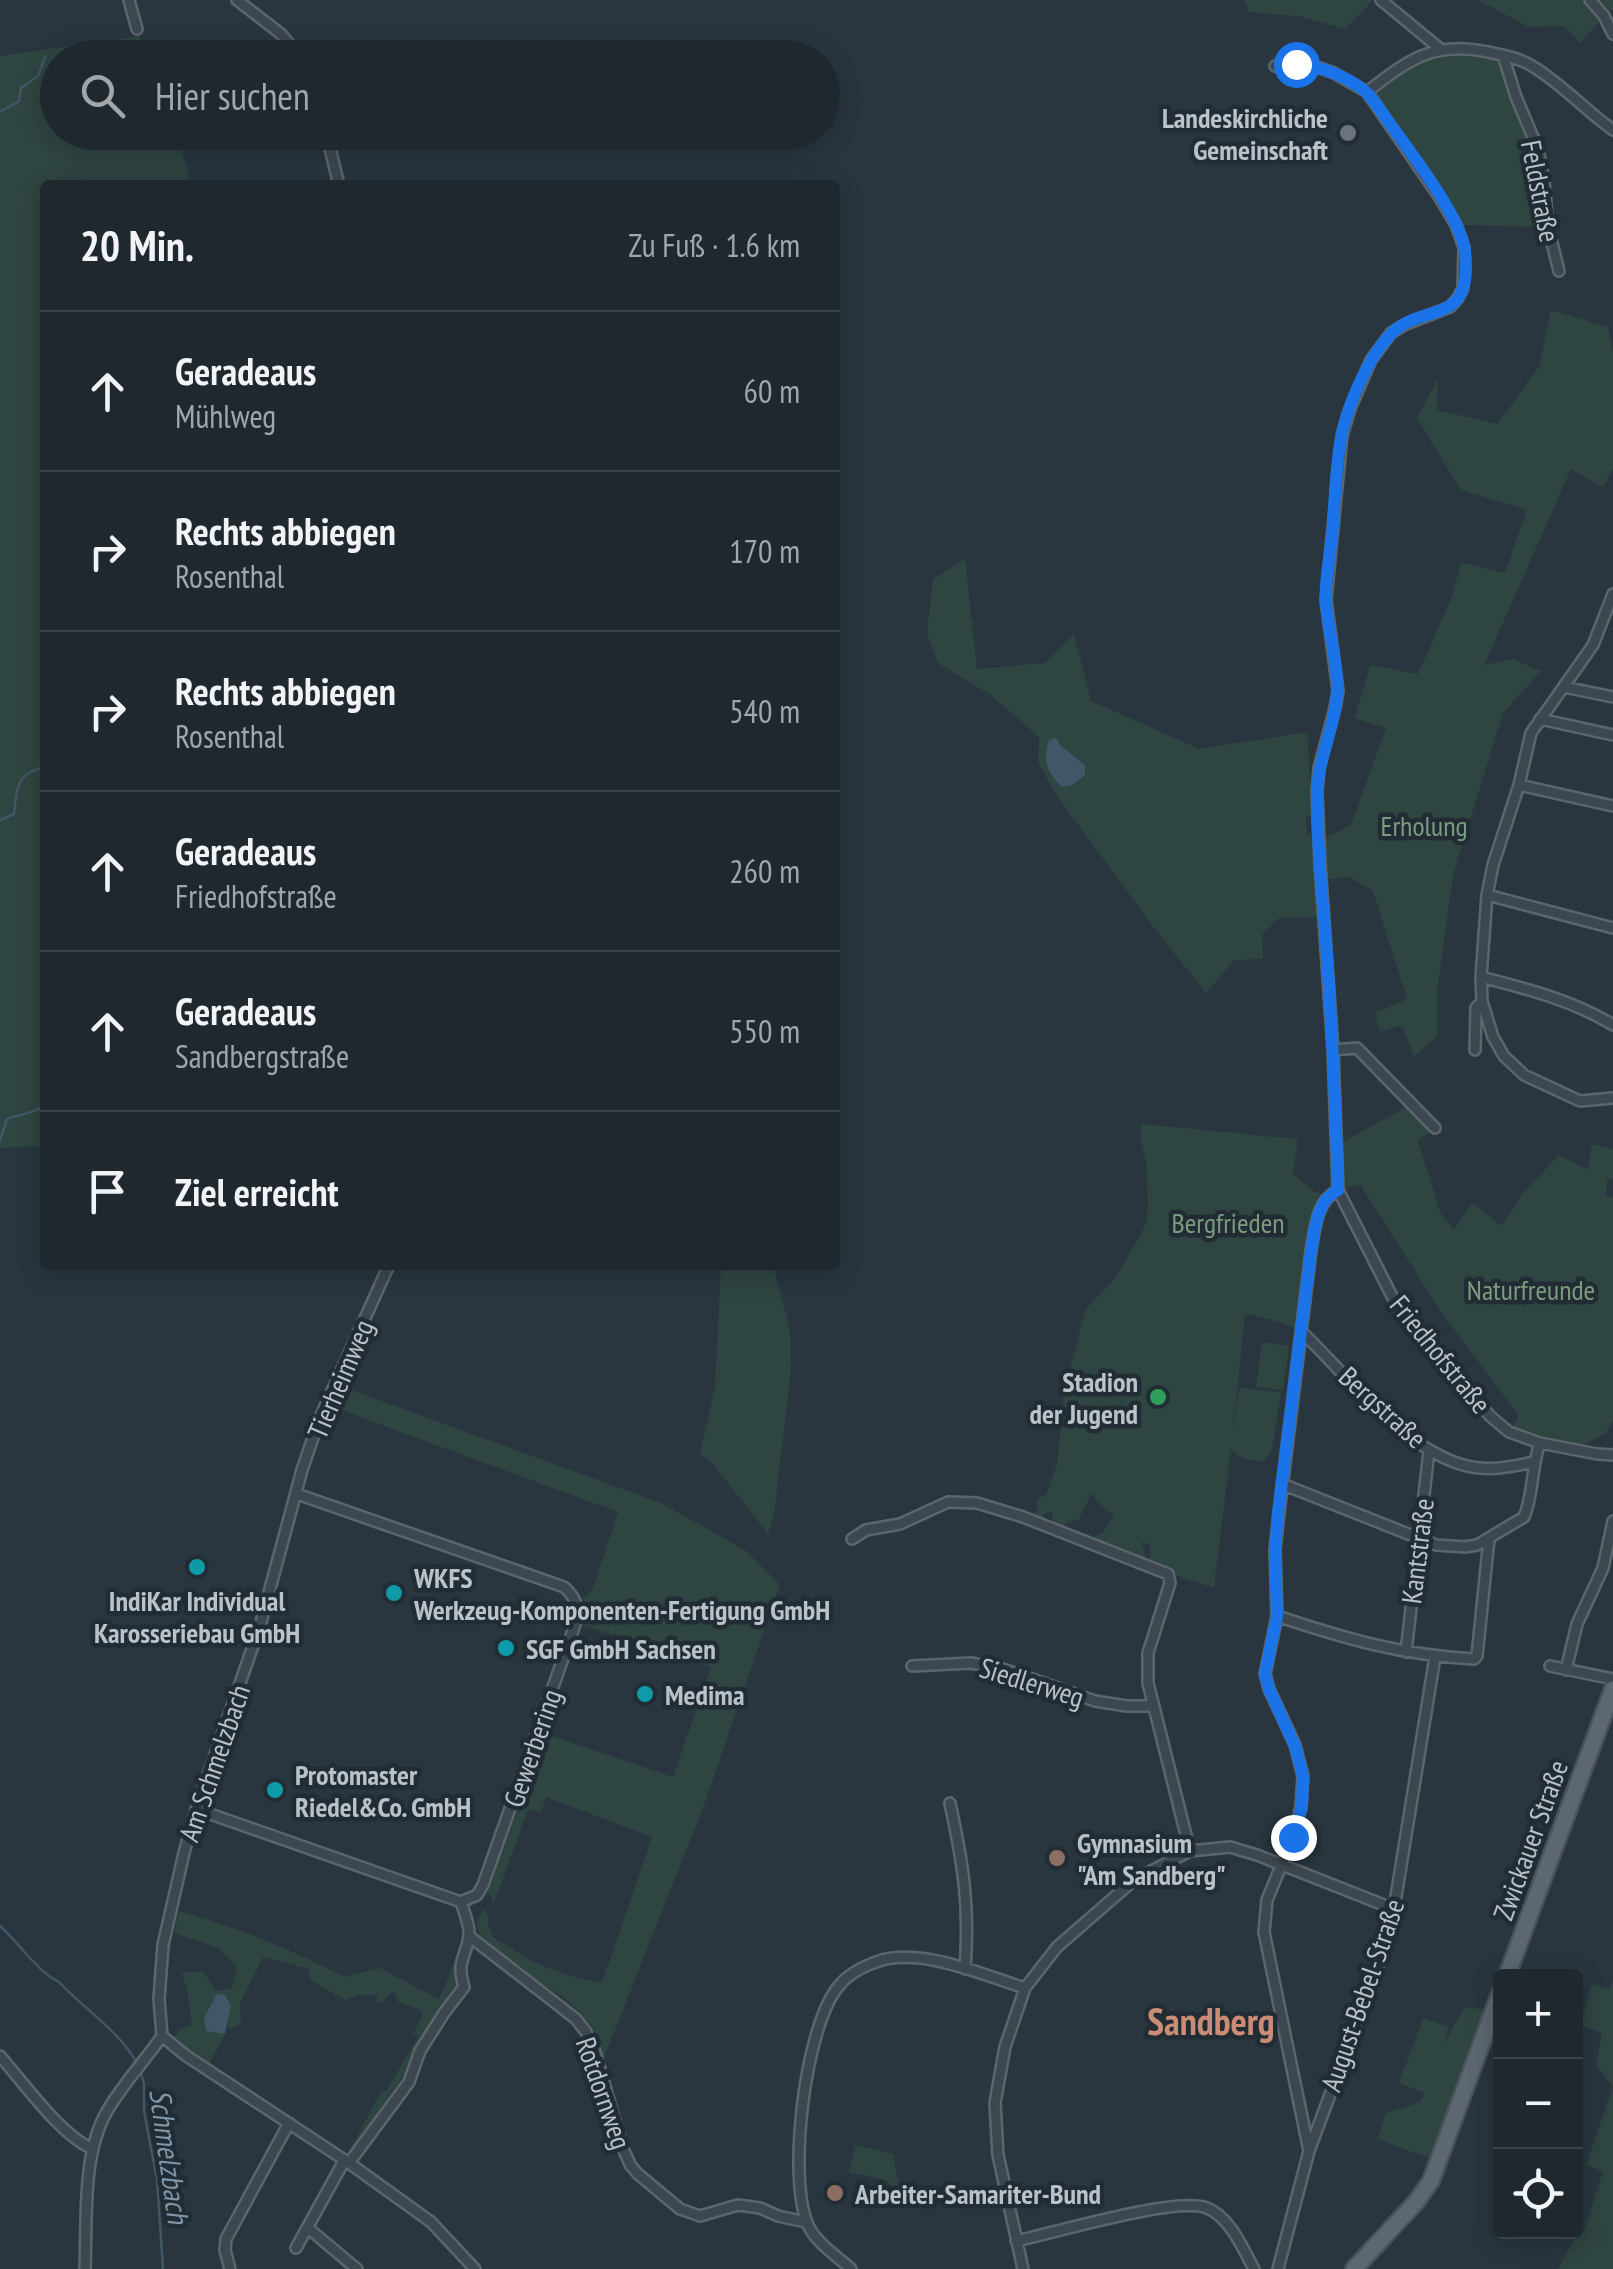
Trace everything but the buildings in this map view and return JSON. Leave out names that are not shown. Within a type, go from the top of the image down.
[{"type":"main road","name":"Zwickauer Straße","points":[[1510,1969],[1613,1690]]},
{"type":"main road","points":[[1354,2269],[1432,2180],[1493,2013]]},
{"type":"street","points":[[129,0],[137,28]]},
{"type":"street","points":[[237,0],[286,40]]},
{"type":"street","points":[[1380,0],[1439,48]]},
{"type":"street","points":[[1590,0],[1613,34]]},
{"type":"street","points":[[1275,66],[1312,65],[1367,92],[1400,66],[1439,48],[1459,47],[1502,55],[1528,64],[1613,130]]},
{"type":"street","name":"Feldstraße","points":[[1502,55],[1538,149],[1558,271]]},
{"type":"street","name":"Friedhofstraße","points":[[1367,92],[1456,225],[1464,247],[1465,268],[1463,288],[1450,307],[1391,333],[1372,360],[1342,436],[1326,600],[1338,691],[1319,768],[1318,825],[1338,1190],[1398,1308],[1490,1416],[1509,1432],[1540,1443],[1613,1455]]},
{"type":"street","points":[[330,150],[338,180]]},
{"type":"street","points":[[1613,594],[1594,645],[1531,734],[1487,895],[1482,976],[1482,1001],[1492,1037],[1504,1056],[1524,1075],[1580,1101],[1613,1098]]},
{"type":"street","points":[[1564,687],[1613,697]]},
{"type":"street","points":[[1540,718],[1613,735]]},
{"type":"street","points":[[1519,785],[1613,806]]},
{"type":"street","points":[[1487,895],[1613,928]]},
{"type":"street","points":[[1482,976],[1559,998],[1613,1025]]},
{"type":"street","points":[[1475,1050],[1476,1008],[1482,1001]]},
{"type":"street","points":[[1333,1050],[1357,1048],[1435,1128]]},
{"type":"street","points":[[1309,2151],[1264,1932],[1267,1900],[1302,1807],[1303,1776],[1265,1674],[1277,1616],[1275,1550],[1318,1214],[1330,1194],[1338,1190]]},
{"type":"street","name":"Tierheimweg","points":[[297,1494],[325,1404],[387,1270]]},
{"type":"street","name":"Bergstraße","points":[[1301,1331],[1405,1435],[1430,1450],[1478,1468],[1511,1468],[1533,1462]]},
{"type":"street","points":[[1282,1484],[1436,1545],[1465,1547],[1489,1539],[1524,1518],[1540,1443]]},
{"type":"street","name":"Kantstraße","points":[[1406,1652],[1430,1450]]},
{"type":"street","name":"Am Schmelzbach","points":[[162,2036],[159,1999],[164,1945],[184,1853],[260,1626],[297,1494]]},
{"type":"street","name":"Gewerbering","points":[[297,1494],[564,1587],[576,1602],[577,1619],[483,1885],[477,1896],[461,1902]]},
{"type":"street","points":[[852,1538],[866,1530],[900,1524],[948,1502],[977,1503],[1168,1574],[1170,1583],[1148,1653],[1148,1683],[1190,1851]]},
{"type":"street","points":[[1566,1670],[1577,1624],[1602,1568],[1613,1521]]},
{"type":"street","points":[[1277,1616],[1349,1640],[1406,1652],[1474,1659],[1489,1539]]},
{"type":"street","name":"August-Bebel-Straße","points":[[1278,2269],[1309,2151],[1379,1963],[1394,1910],[1441,1657]]},
{"type":"street","name":"Siedlerweg","points":[[912,1666],[971,1662],[1004,1669],[1095,1701],[1152,1706]]},
{"type":"street","points":[[1550,1666],[1613,1679]]},
{"type":"street","points":[[950,1802],[968,1900],[965,1969]]},
{"type":"street","points":[[196,1810],[461,1902],[468,1936],[461,1958],[464,1986],[420,2051],[408,2082],[347,2162],[296,2248]]},
{"type":"street","points":[[1023,2269],[998,2155],[995,2103],[1005,2048],[1025,1988],[1058,1947],[1134,1880],[1190,1851],[1230,1848],[1282,1864],[1394,1910]]},
{"type":"street","name":"Rotdornweg","points":[[468,1936],[586,2032],[630,2166],[662,2194],[680,2209],[700,2216],[738,2205],[806,2222]]},
{"type":"street","points":[[851,2269],[814,2235],[806,2222],[798,2188],[800,2124],[811,2054],[820,2020],[837,1987],[849,1975],[878,1961],[907,1956],[1025,1988]]},
{"type":"street","points":[[86,2269],[92,2149],[106,2112],[162,2036],[185,2056],[431,2222],[475,2269]]},
{"type":"street","points":[[0,2056],[60,2125],[80,2144],[92,2149]]},
{"type":"street","points":[[230,2269],[226,2240],[289,2123]]},
{"type":"street","points":[[1016,2242],[1153,2209],[1195,2205],[1210,2209],[1225,2221],[1254,2269]]},
{"type":"street","points":[[308,2228],[357,2269]]},
{"type":"green space","points":[[1244,0],[1372,1],[1345,29],[1298,16],[1249,12]]},
{"type":"green space","points":[[1478,0],[1613,0],[1613,9],[1580,43],[1564,26],[1529,27]]},
{"type":"green space","points":[[40,50],[40,150],[182,150],[190,180],[40,180],[40,1146],[0,1148],[0,56]]},
{"type":"green space","points":[[1459,51],[1498,60],[1536,162],[1540,227],[1462,225],[1374,93],[1412,65]]},
{"type":"green space","name":"Erholung","points":[[1551,310],[1608,327],[1613,353],[1613,469],[1603,487],[1571,469],[1484,665],[1512,659],[1541,671],[1503,713],[1453,875],[1437,991],[1437,1037],[1414,1056],[1402,1025],[1380,1032],[1375,1013],[1407,999],[1373,891],[1349,877],[1321,880],[1318,842],[1351,825],[1386,728],[1355,718],[1370,665],[1418,674],[1452,597],[1461,562],[1505,573],[1527,510],[1461,490],[1417,418],[1438,378],[1437,410],[1498,424],[1539,366]]},
{"type":"green space","points":[[965,559],[977,669],[1045,663],[1074,634],[1091,701],[1199,749],[1307,732],[1313,815],[1306,816],[1307,835],[1314,835],[1318,917],[1279,918],[1262,935],[1263,959],[1234,960],[1206,993],[1057,796],[1038,763],[1039,737],[991,695],[938,663],[927,633],[933,579]]},
{"type":"green space","name":"Naturfreunde","points":[[1412,1104],[1435,1128],[1418,1141],[1441,1214],[1454,1230],[1472,1203],[1502,1226],[1523,1193],[1559,1155],[1588,1170],[1592,1144],[1613,1149],[1613,1179],[1607,1179],[1606,1196],[1613,1197],[1613,1421],[1606,1433],[1574,1450],[1509,1432],[1519,1416],[1441,1312],[1360,1184],[1338,1190],[1337,1145]]},
{"type":"green space","name":"Bergfrieden","points":[[1142,1124],[1298,1139],[1293,1173],[1314,1192],[1330,1194],[1318,1215],[1301,1331],[1245,1313],[1233,1431],[1239,1388],[1281,1392],[1272,1450],[1264,1461],[1245,1459],[1231,1448],[1214,1588],[1149,1562],[1150,1544],[1141,1542],[1146,1558],[1132,1553],[1131,1558],[1087,1541],[1102,1534],[1114,1515],[1090,1492],[1078,1520],[1064,1524],[1073,1533],[1053,1525],[1052,1512],[1039,1520],[1035,1517],[1036,1500],[1046,1495],[1057,1464],[1064,1393],[1085,1310],[1117,1276],[1146,1224]]},
{"type":"green space","points":[[721,1270],[774,1270],[790,1331],[791,1370],[774,1514],[768,1534],[700,1453],[715,1387]]},
{"type":"green space","points":[[1262,1342],[1289,1346],[1283,1390],[1256,1387]]},
{"type":"green space","points":[[335,1384],[661,1503],[745,1550],[780,1585],[703,1808],[604,2058],[583,2015],[508,1963],[484,1940],[476,1925],[483,1909],[489,1916],[488,1926],[494,1938],[531,1961],[602,1983],[652,1837],[546,1797],[541,1812],[528,1810],[494,1903],[488,1892],[545,1734],[673,1777],[711,1667],[580,1624],[580,1600],[592,1591],[618,1512],[325,1404]]},
{"type":"green space","points":[[179,1911],[263,1940],[344,1977],[383,1967],[439,1999],[461,1944],[456,1988],[422,2036],[405,2073],[386,2101],[388,2105],[351,2155],[346,2157],[382,2090],[386,2091],[419,2036],[413,2034],[423,2015],[420,2010],[398,2002],[395,1993],[383,2003],[377,2003],[377,1995],[345,2000],[310,1980],[309,1969],[263,1957],[240,2003],[241,2024],[231,2029],[227,2026],[231,2005],[216,1995],[204,2018],[207,2031],[225,2034],[208,2066],[174,2038],[180,2029],[192,2025],[182,1973],[203,1971],[216,1991],[232,1988],[237,1967],[219,1948],[174,1933]]},
{"type":"green space","points":[[1613,1979],[1613,2087],[1596,2064],[1602,2033],[1583,2026],[1592,1984],[1610,1989]]},
{"type":"green space","points":[[1464,2008],[1485,2009],[1429,2158],[1377,2139],[1386,2113],[1420,2102],[1425,2093],[1399,2083],[1423,2018],[1449,2027],[1444,2044]]},
{"type":"green space","points":[[1613,2088],[1613,2269],[1558,2269],[1574,2239],[1583,2239],[1603,2172],[1586,2164]]},
{"type":"green space","points":[[855,2145],[893,2154],[896,2190],[886,2180],[849,2172]]},
{"type":"water","points":[[1056,738],[1085,765],[1085,775],[1073,785],[1062,787],[1047,765],[1049,740]]},
{"type":"water","points":[[224,1994],[231,2005],[225,2034],[206,2031],[204,2018],[216,1995]]},
{"type":"waterway","points":[[0,112],[19,101],[21,88],[40,71]]},
{"type":"waterway","points":[[0,820],[14,814],[24,776],[40,768]]},
{"type":"waterway","points":[[0,1141],[7,1119],[40,1108]]},
{"type":"waterway","name":"Schmelzbach","points":[[0,1926],[43,1971],[112,2031],[138,2065]]},
{"type":"waterway","name":"Schmelzbach","points":[[141,2073],[157,2179],[163,2269]]},
{"type":"place","name":"Landeskirchliche Gemeinschaft","points":[[1348,133]]},
{"type":"place","name":"Stadion der Jugend","points":[[1158,1397]]},
{"type":"place","name":"IndiKar Individual Karosseriebau GmbH","points":[[197,1567]]},
{"type":"place","name":"WKFS Werkzeug-Komponenten-Fertigung GmbH","points":[[394,1593]]},
{"type":"place","name":"SGF GmbH Sachsen","points":[[506,1648]]},
{"type":"place","name":"Medima","points":[[645,1694]]},
{"type":"place","name":"Protomaster Riedel&Co. GmbH","points":[[275,1790]]},
{"type":"place","name":"Gymnasium \"Am Sandberg\"","points":[[1057,1858]]},
{"type":"place","name":"Arbeiter-Samariter-Bund","points":[[835,2193]]},
{"type":"district","name":"Sandberg","points":[[1211,2020]]},
{"type":"route","points":[[1293,1837],[1302,1807],[1303,1776],[1265,1674],[1277,1616],[1278,1513],[1311,1251],[1318,1214],[1330,1194],[1338,1190],[1317,792],[1338,691],[1326,600],[1338,462],[1350,409],[1372,360],[1391,333],[1450,307],[1463,288],[1465,268],[1464,247],[1456,225],[1367,92],[1334,73],[1296,64]]}]
